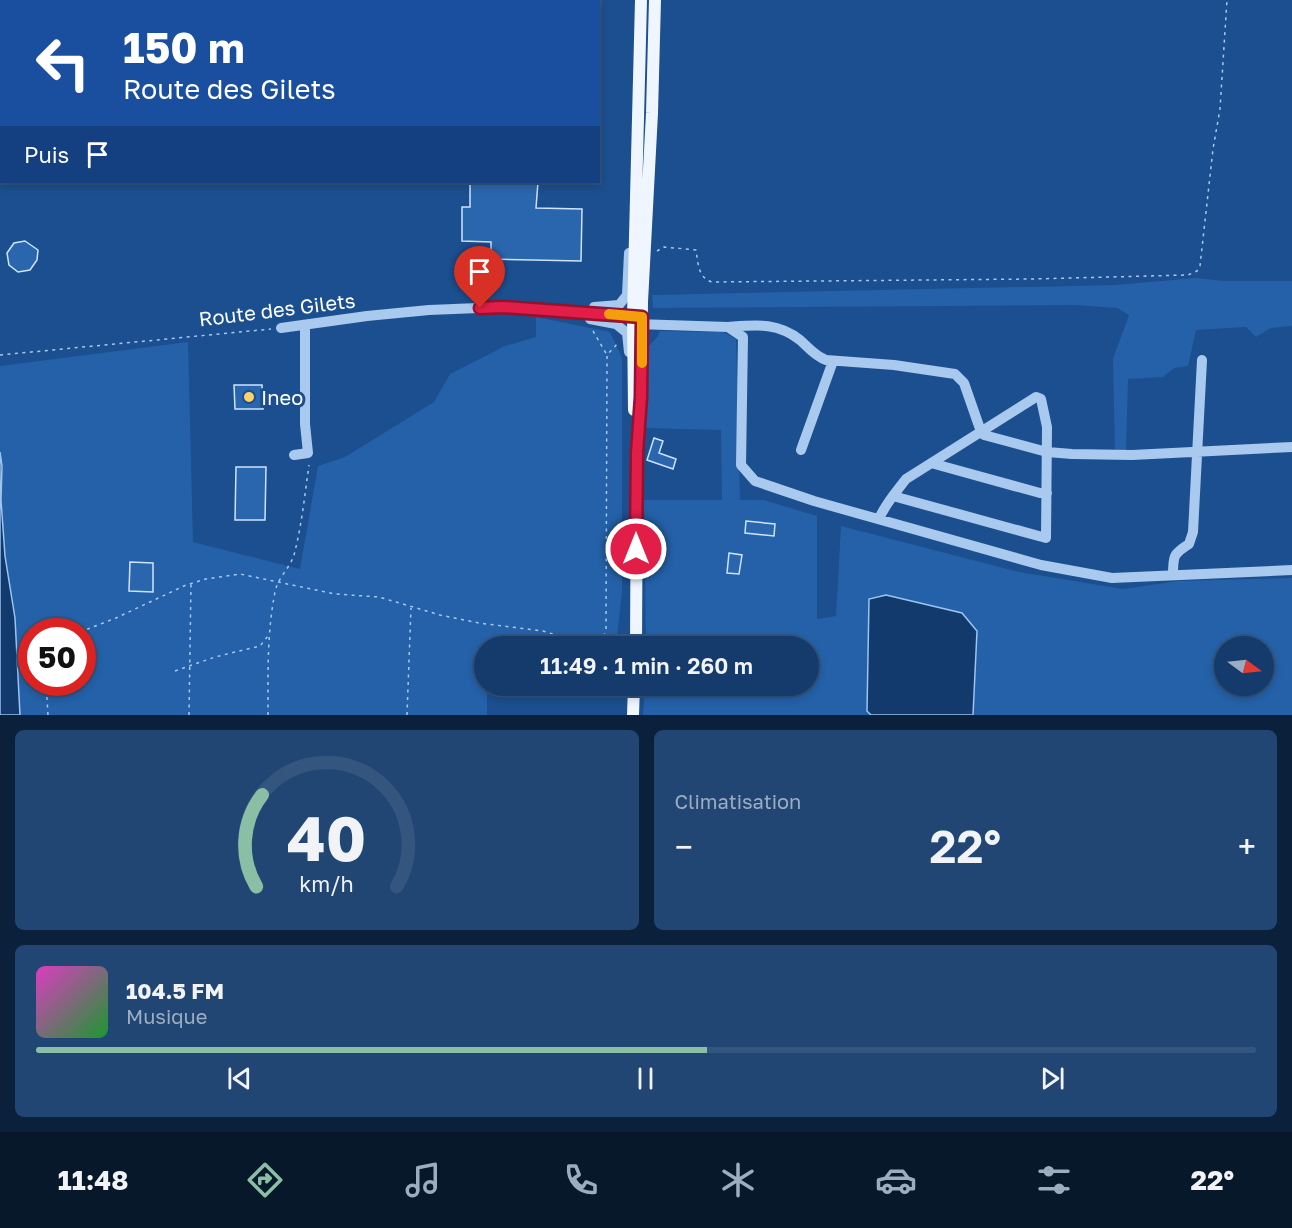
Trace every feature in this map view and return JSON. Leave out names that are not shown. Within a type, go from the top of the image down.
[{"type":"main road","points":[[637,453],[641,397],[635,232],[641,0]]},
{"type":"main road","points":[[636,636],[637,453],[633,378],[652,113],[655,0]]},
{"type":"main road","points":[[633,715],[634,696]]},
{"type":"street","name":"Route des Gilets","points":[[546,310],[620,305],[627,295],[629,253],[635,232]]},
{"type":"street","name":"Route des Gilets","points":[[281,328],[429,310],[503,307],[728,327],[759,325],[782,328],[818,357],[832,361]]},
{"type":"street","name":"Route des Gilets","points":[[546,310],[616,324],[627,333],[627,338]]},
{"type":"street","points":[[294,455],[308,453],[305,424],[305,325]]},
{"type":"street","points":[[728,327],[743,337],[741,465],[755,482],[1041,565],[1112,578],[1292,570]]},
{"type":"street","points":[[627,338],[633,378]]},
{"type":"street","points":[[1173,575],[1175,554],[1192,539],[1203,360]]},
{"type":"street","points":[[801,450],[832,361],[883,363],[955,374],[964,384],[984,435],[1047,452],[1132,455],[1292,447]]},
{"type":"street","points":[[879,519],[883,508],[906,479],[1036,398],[1041,399],[1047,427],[1046,538],[893,496]]},
{"type":"street","points":[[931,464],[1047,493]]},
{"type":"path","points":[[654,258],[657,250],[664,247],[696,250],[702,276],[705,280],[712,282],[1032,279],[1188,275],[1197,272],[1200,266],[1213,149],[1220,109],[1227,0]]},
{"type":"path","name":"Route des Gilets","points":[[0,355],[281,328]]},
{"type":"path","points":[[96,626],[191,584],[240,574],[335,594],[380,597],[479,623],[543,631],[588,645],[598,644],[603,639],[606,629],[607,356],[620,341],[627,338]]},
{"type":"path","points":[[268,715],[268,635],[276,589],[290,567],[295,552],[309,465],[308,453]]},
{"type":"path","points":[[189,715],[191,584]]},
{"type":"path","points":[[407,715],[411,607]]},
{"type":"path","points":[[175,671],[260,646],[268,635]]},
{"type":"path","points":[[47,696],[48,715]]},
{"type":"shaded area","points":[[1196,278],[1224,281],[1292,281],[1292,326],[1271,328],[1256,337],[1246,327],[1196,330],[1188,366],[1174,368],[1163,377],[1128,379],[1126,452],[1115,452],[1113,359],[1129,315],[1117,308],[1075,305],[653,308],[652,295],[1115,285]]},
{"type":"shaded area","points":[[536,317],[610,332],[622,358],[622,592],[617,636],[474,636],[474,696],[487,696],[487,715],[20,715],[19,696],[96,696],[96,618],[18,618],[18,676],[15,618],[5,556],[1,500],[0,366],[188,342],[193,542],[300,569],[318,466],[345,457],[434,402],[450,374],[505,346],[536,337]]},
{"type":"shaded area","points":[[660,331],[723,332],[736,339],[740,500],[764,500],[817,516],[817,619],[836,616],[841,526],[1019,572],[1123,589],[1178,581],[1292,578],[1292,715],[643,715],[644,696],[819,696],[819,636],[646,636],[644,500],[722,500],[721,430],[646,428],[648,347]]},
{"type":"shaded area","points":[[0,452],[5,556],[15,618],[20,715],[0,715]]},
{"type":"shaded area","points":[[886,595],[962,613],[977,631],[973,715],[871,715],[867,711],[869,599]]},
{"type":"building","points":[[470,183],[538,183],[536,208],[582,209],[581,261],[491,259],[491,242],[462,241],[462,207],[470,207]]},
{"type":"building","points":[[25,241],[38,250],[37,260],[30,270],[18,272],[9,265],[7,253],[14,243]]},
{"type":"building","name":"Ineo","points":[[234,385],[262,385],[263,409],[235,409]]},
{"type":"building","points":[[654,438],[663,441],[659,453],[676,459],[673,469],[647,460]]},
{"type":"building","points":[[236,467],[266,467],[265,520],[235,520]]},
{"type":"building","points":[[746,521],[775,524],[774,536],[745,533]]},
{"type":"building","points":[[729,553],[742,555],[739,574],[727,573]]},
{"type":"building","points":[[130,562],[153,563],[153,592],[129,591]]},
{"type":"slow traffic","points":[[609,314],[642,317],[642,363]]},
{"type":"place","name":"Ineo","points":[[249,397]]},
{"type":"route","points":[[480,308],[503,307],[642,317],[636,549]]}]
